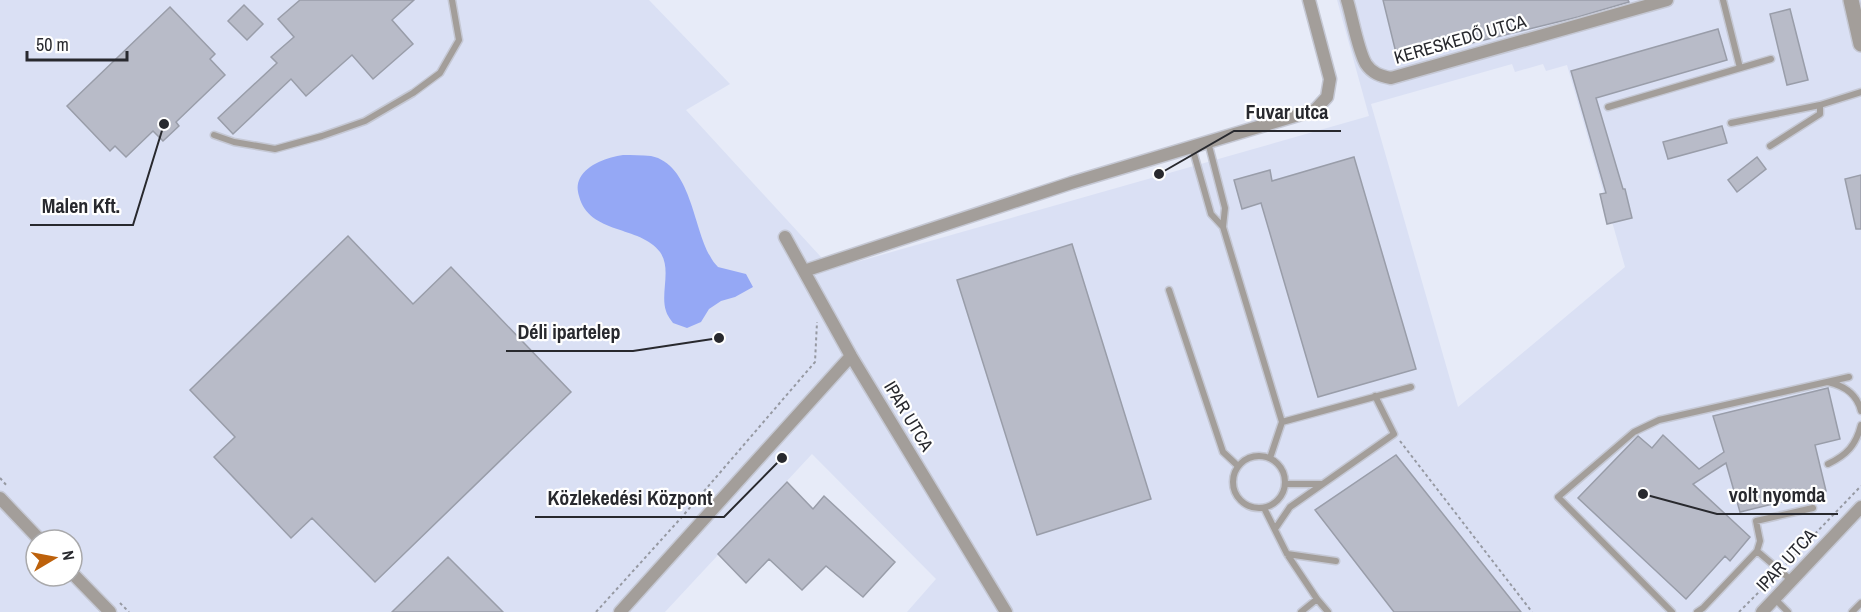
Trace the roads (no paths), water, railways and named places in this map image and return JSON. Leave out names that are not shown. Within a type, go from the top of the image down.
[{"type":"street","points":[[804,271],[1071,183],[1315,110],[1322,104],[1330,88],[1330,80],[1309,0]]},
{"type":"street","name":"KERESKEDŐ UTCA","points":[[1347,0],[1367,65],[1375,73],[1390,78],[1667,0]]},
{"type":"street","points":[[1851,0],[1861,44]]},
{"type":"street","name":"IPAR UTCA","points":[[785,237],[851,356],[1006,612]]},
{"type":"street","points":[[620,612],[851,356]]},
{"type":"street","points":[[0,498],[29,528]]},
{"type":"street","name":"IPAR UTCA","points":[[1762,612],[1861,507]]},
{"type":"street","points":[[84,585],[110,612]]},
{"type":"lane","points":[[214,135],[234,142],[275,149],[365,121],[413,93],[440,73],[459,40],[452,0]]},
{"type":"lane","points":[[1723,0],[1740,68]]},
{"type":"lane","points":[[1608,107],[1771,59]]},
{"type":"lane","points":[[1731,123],[1820,105],[1861,92]]},
{"type":"lane","points":[[1770,146],[1820,114],[1820,105]]},
{"type":"lane","points":[[1208,141],[1225,208],[1223,227],[1282,422],[1270,458]]},
{"type":"lane","points":[[1191,147],[1211,214],[1223,227]]},
{"type":"lane","points":[[1169,290],[1223,452],[1238,466]]},
{"type":"lane","points":[[1672,612],[1558,497],[1634,432],[1659,420],[1849,377]]},
{"type":"lane","points":[[1827,382],[1847,389],[1859,404],[1861,411]]},
{"type":"lane","points":[[1282,422],[1411,387]]},
{"type":"lane","points":[[1275,529],[1290,507],[1394,434],[1375,396]]},
{"type":"lane","points":[[1828,464],[1849,452],[1855,443],[1861,425]]},
{"type":"lane","points":[[1855,443],[1861,450]]},
{"type":"lane","points":[[1253,456],[1270,458],[1280,467],[1285,484],[1279,500],[1264,508],[1247,506],[1235,494],[1232,482],[1234,473],[1238,466],[1253,456]]},
{"type":"lane","points":[[1285,484],[1322,484]]},
{"type":"lane","points":[[1264,508],[1287,554],[1328,612]]},
{"type":"lane","points":[[1697,612],[1757,550],[1760,541],[1755,521],[1813,508]]},
{"type":"lane","points":[[1757,550],[1791,580]]},
{"type":"lane","points":[[1287,554],[1336,561]]},
{"type":"lane","points":[[1774,598],[1788,612]]},
{"type":"lane","points":[[1301,612],[1317,599]]},
{"type":"water","points":[[623,155],[651,156],[664,161],[675,171],[689,198],[704,244],[713,260],[718,267],[746,274],[753,287],[709,309],[701,322],[687,328],[673,323],[665,304],[666,273],[660,252],[640,237],[604,224],[593,217],[579,196],[578,182],[588,169],[605,159]]},
{"type":"place","name":"Malen Kft.","points":[[164,124]]},
{"type":"place","name":"Fuvar utca","points":[[1159,174]]},
{"type":"place","name":"Déli ipartelep","points":[[719,338]]},
{"type":"place","name":"Közlekedési Központ","points":[[782,458]]},
{"type":"place","name":"volt nyomda","points":[[1643,494]]}]
